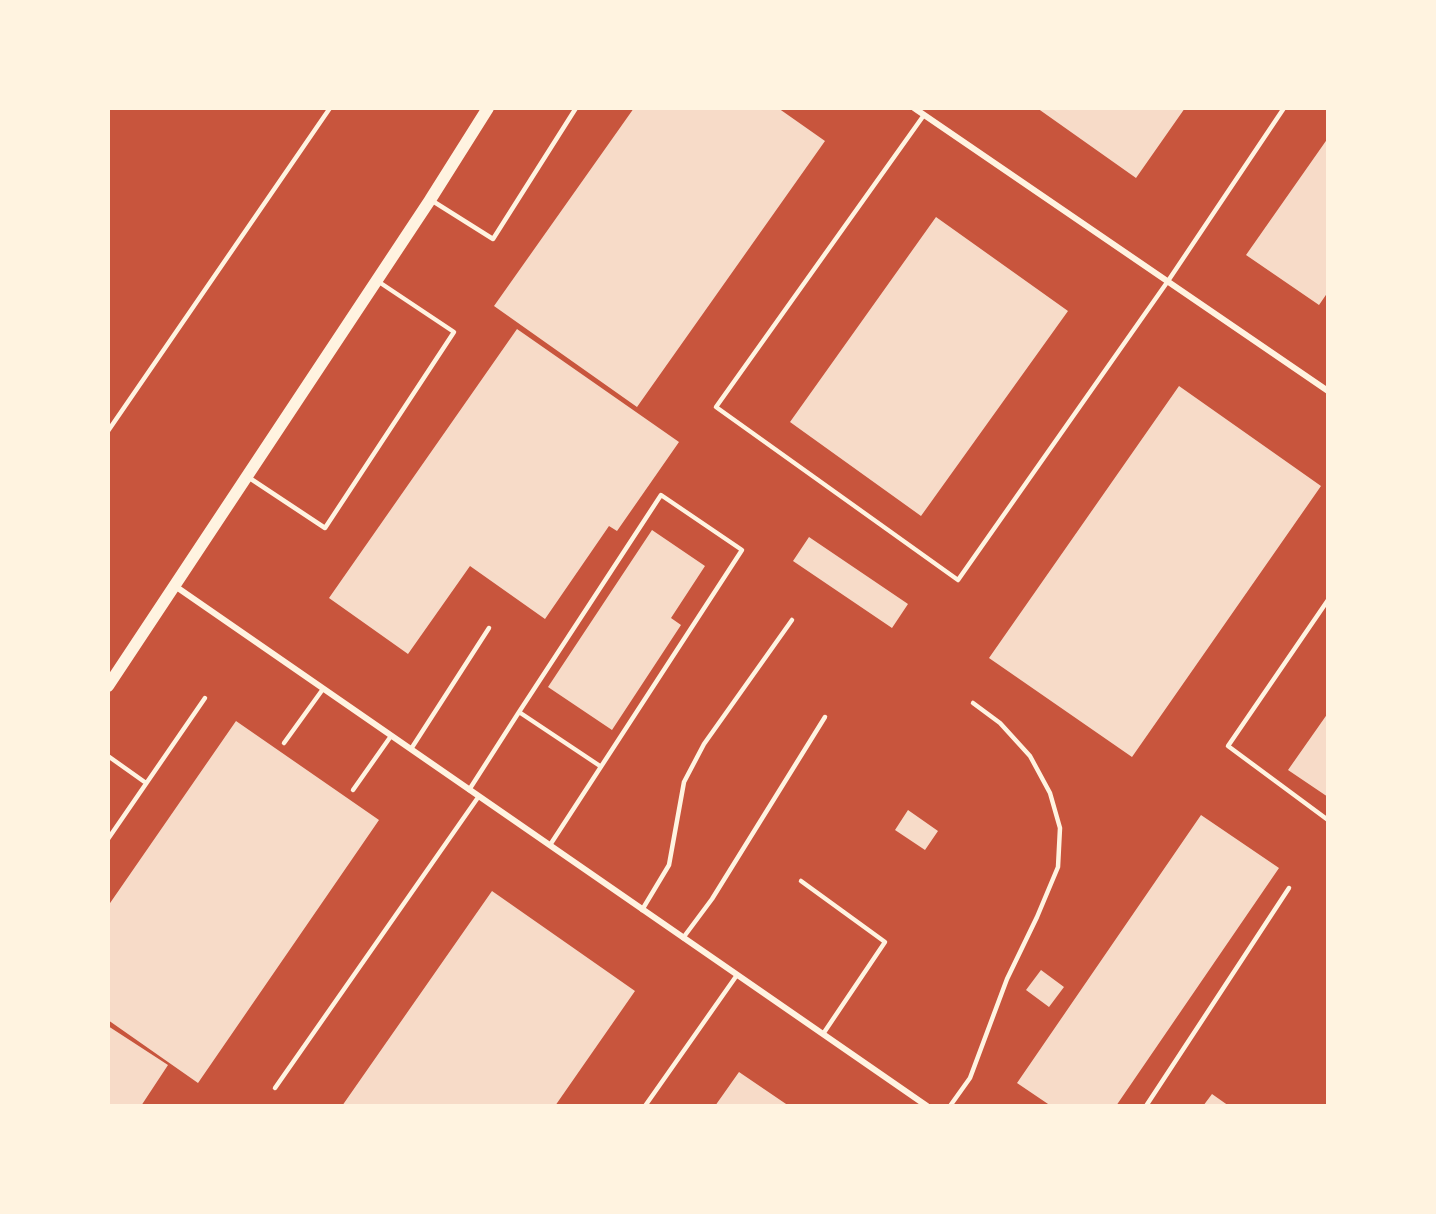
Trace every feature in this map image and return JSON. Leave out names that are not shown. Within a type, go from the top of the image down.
[{"type":"main road","points":[[108,686],[430,200],[488,108]]},
{"type":"street","points":[[914,108],[1328,390]]},
{"type":"street","points":[[175,586],[927,1106]]},
{"type":"lane","points":[[108,431],[330,108]]},
{"type":"lane","points":[[430,200],[493,238],[576,108]]},
{"type":"lane","points":[[924,115],[716,407],[958,580],[1168,281],[1284,108]]},
{"type":"lane","points":[[247,477],[325,528],[454,332],[377,280]]},
{"type":"lane","points":[[469,790],[661,495],[742,550],[550,845]]},
{"type":"lane","points":[[1328,600],[1227,746],[1328,820]]},
{"type":"lane","points":[[642,910],[669,865],[684,782],[704,744],[792,620]]},
{"type":"lane","points":[[411,749],[489,628]]},
{"type":"lane","points":[[284,743],[323,689]]},
{"type":"lane","points":[[108,839],[205,698]]},
{"type":"lane","points":[[950,1106],[970,1078],[1007,979],[1038,917],[1058,867],[1060,828],[1050,793],[1030,756],[1000,723],[973,703]]},
{"type":"lane","points":[[519,712],[600,766]]},
{"type":"lane","points":[[684,938],[712,898],[825,717]]},
{"type":"lane","points":[[353,790],[391,736]]},
{"type":"lane","points":[[108,756],[146,783]]},
{"type":"lane","points":[[275,1088],[478,796]]},
{"type":"lane","points":[[801,881],[885,942],[823,1034]]},
{"type":"lane","points":[[1146,1106],[1289,888]]},
{"type":"lane","points":[[645,1106],[737,975]]},
{"type":"building","points":[[634,108],[778,108],[825,141],[637,407],[494,306]]},
{"type":"building","points":[[1037,108],[1185,108],[1136,178]]},
{"type":"building","points":[[1328,138],[1328,292],[1319,305],[1246,255]]},
{"type":"building","points":[[936,217],[1068,311],[921,516],[790,422]]},
{"type":"building","points":[[517,329],[679,442],[617,531],[609,526],[545,619],[470,566],[408,654],[329,598]]},
{"type":"building","points":[[1179,386],[1321,486],[1132,757],[989,658]]},
{"type":"building","points":[[652,530],[705,566],[671,618],[681,625],[612,730],[548,687]]},
{"type":"building","points":[[809,537],[908,604],[892,628],[793,561]]},
{"type":"building","points":[[1328,713],[1328,797],[1288,770]]},
{"type":"building","points":[[236,721],[379,820],[198,1083],[108,1020],[108,906]]},
{"type":"building","points":[[908,810],[938,831],[925,850],[895,830]]},
{"type":"building","points":[[1201,815],[1279,868],[1116,1106],[1051,1106],[1017,1083]]},
{"type":"building","points":[[492,891],[635,991],[555,1106],[342,1106]]},
{"type":"building","points":[[1041,970],[1064,987],[1049,1007],[1026,990]]},
{"type":"building","points":[[108,1026],[168,1065],[141,1106],[108,1106]]},
{"type":"building","points":[[739,1072],[789,1106],[715,1106]]},
{"type":"building","points":[[1212,1094],[1229,1106],[1203,1106]]}]
